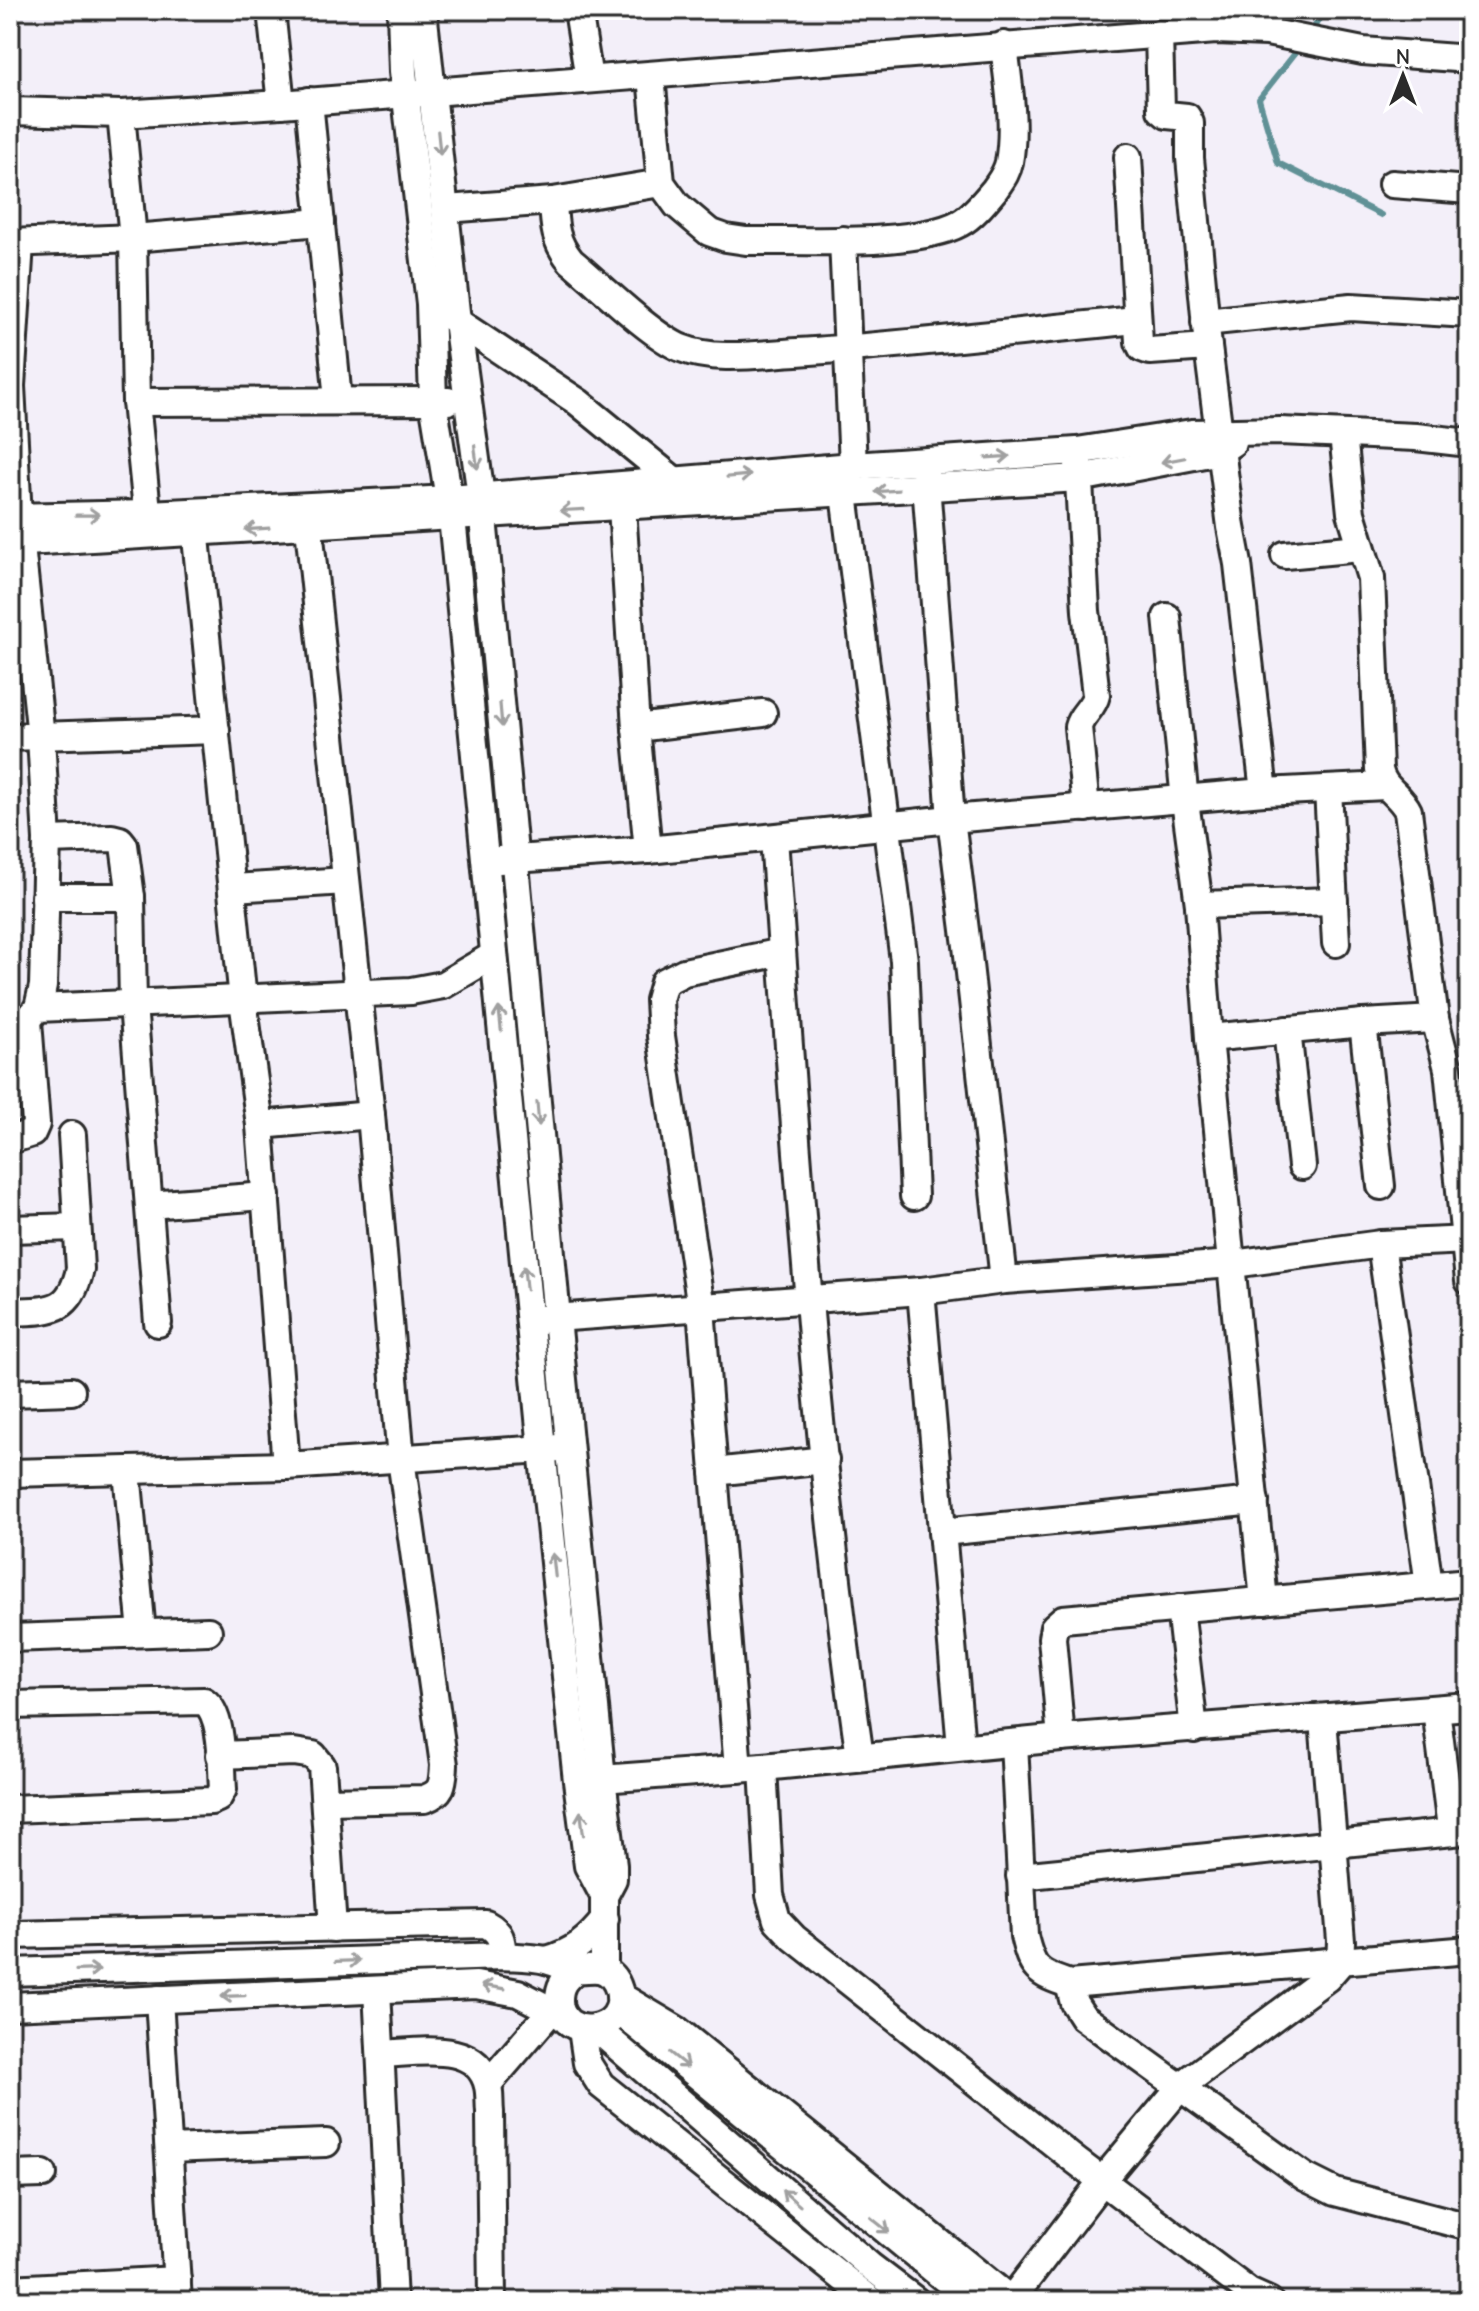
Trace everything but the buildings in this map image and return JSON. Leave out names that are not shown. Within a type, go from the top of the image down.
[{"type":"street","points":[[271,10],[281,104]]},
{"type":"street","points":[[401,10],[405,94],[430,304],[433,401],[451,508],[542,1449],[590,1780],[613,1873],[604,1908],[604,1970]]},
{"type":"street","points":[[423,10],[457,321],[482,506],[571,1447],[590,1780]]},
{"type":"street","points":[[578,10],[589,79]]},
{"type":"street","points":[[10,111],[121,114],[281,104],[1216,30],[1267,32],[1363,51],[1469,59]]},
{"type":"street","points":[[1159,34],[1161,110],[1167,115],[1187,117],[1190,123],[1190,158],[1206,335],[1238,564],[1264,792]]},
{"type":"street","points":[[651,76],[661,183],[677,205],[709,232],[746,241],[873,240],[948,229],[962,222],[986,200],[1005,175],[1009,163],[1011,115],[1004,45]]},
{"type":"street","points":[[309,101],[338,400]]},
{"type":"street","points":[[121,114],[133,238],[136,402],[149,525]]},
{"type":"street","points":[[1128,157],[1137,320],[1142,348],[1150,351],[1206,335],[1351,307],[1469,314]]},
{"type":"street","points":[[446,209],[553,201],[661,183]]},
{"type":"street","points":[[1392,184],[1469,190]]},
{"type":"street","points":[[553,201],[554,230],[559,247],[571,261],[673,344],[708,354],[848,349],[1137,320]]},
{"type":"street","points":[[10,1140],[32,1133],[36,1124],[25,1023],[43,986],[47,840],[41,737],[14,530],[10,386],[15,243],[133,238],[321,222]]},
{"type":"street","points":[[843,240],[853,466],[844,494],[904,961],[914,1196]]},
{"type":"street","points":[[430,304],[578,402],[701,503]]},
{"type":"street","points":[[136,402],[469,401]]},
{"type":"street","points":[[622,497],[675,482],[853,466],[926,475],[1079,478],[1245,434],[1280,431],[1416,437],[1469,443]]},
{"type":"street","points":[[14,530],[622,497],[701,503],[844,494],[926,475],[1192,433],[1219,442]]},
{"type":"street","points":[[1354,434],[1351,513],[1371,578],[1379,770],[1386,786],[1403,801],[1408,811],[1435,1019],[1448,1069],[1469,1281]]},
{"type":"street","points":[[1077,451],[1086,611],[1096,695],[1094,705],[1080,718],[1078,727],[1086,808]]},
{"type":"street","points":[[926,475],[951,819],[1004,1280]]},
{"type":"street","points":[[622,497],[636,728],[648,850]]},
{"type":"street","points":[[307,515],[371,1115],[401,1459],[444,1765],[443,1785],[435,1795],[424,1799],[326,1801]]},
{"type":"street","points":[[194,522],[243,1000],[260,1125],[286,1466]]},
{"type":"street","points":[[1285,555],[1360,548]]},
{"type":"street","points":[[1167,617],[1185,801],[1199,905],[1209,1038],[1264,1601]]},
{"type":"street","points":[[636,728],[763,713]]},
{"type":"street","points":[[10,737],[216,730]]},
{"type":"street","points":[[485,862],[648,850],[951,819],[1264,792],[1386,786]]},
{"type":"street","points":[[1328,789],[1336,943]]},
{"type":"street","points":[[47,840],[112,838],[124,845],[131,897],[133,1004],[158,1323]]},
{"type":"street","points":[[774,838],[809,1300],[846,1659],[860,1757]]},
{"type":"street","points":[[233,888],[346,881]]},
{"type":"street","points":[[45,897],[131,897]]},
{"type":"street","points":[[1199,905],[1334,901]]},
{"type":"street","points":[[782,952],[684,972],[664,982],[659,1000],[661,1036],[701,1308],[714,1472],[751,1768],[770,1895],[777,1920],[794,1938],[1102,2181],[1249,2292],[1269,2301]]},
{"type":"street","points":[[25,1023],[133,1004],[411,991],[443,985],[494,955]]},
{"type":"street","points":[[1209,1038],[1435,1019]]},
{"type":"street","points":[[1363,1023],[1381,1186]]},
{"type":"street","points":[[1287,1030],[1302,1166]]},
{"type":"street","points":[[260,1125],[371,1115]]},
{"type":"street","points":[[10,1312],[47,1310],[64,1303],[75,1290],[80,1269],[72,1135]]},
{"type":"street","points":[[149,1205],[266,1196]]},
{"type":"street","points":[[10,1229],[77,1227]]},
{"type":"street","points":[[530,1320],[921,1291],[1004,1280],[1233,1264],[1381,1244],[1466,1240]]},
{"type":"street","points":[[1381,1244],[1429,1585]]},
{"type":"street","points":[[921,1291],[961,1747]]},
{"type":"street","points":[[10,1393],[71,1391]]},
{"type":"street","points":[[10,1473],[286,1466],[571,1447]]},
{"type":"street","points":[[714,1472],[825,1460]]},
{"type":"street","points":[[127,1471],[142,1633]]},
{"type":"street","points":[[942,1532],[1255,1501]]},
{"type":"street","points":[[1061,1738],[1052,1638],[1054,1627],[1063,1619],[1469,1582]]},
{"type":"street","points":[[1180,1608],[1194,1729]]},
{"type":"street","points":[[10,1638],[208,1631]]},
{"type":"street","points":[[10,1705],[204,1701],[215,1713],[223,1789],[218,1798],[211,1801],[10,1809]]},
{"type":"street","points":[[590,1780],[1469,1706]]},
{"type":"street","points":[[1436,1709],[1451,1828],[1466,1831]]},
{"type":"street","points":[[620,2003],[677,2030],[1011,2301],[1102,2181],[1181,2086],[1327,1978],[1340,1963],[1341,1941],[1323,1719]]},
{"type":"street","points":[[1014,1743],[1024,1936],[1030,1962],[1047,1977],[1069,1984],[1469,1950]]},
{"type":"street","points":[[220,1755],[294,1752],[313,1755],[322,1766],[333,1928]]},
{"type":"street","points":[[1020,1876],[1466,1831]]},
{"type":"street","points":[[547,1960],[569,1953],[583,1944],[604,1908]]},
{"type":"street","points":[[10,1935],[486,1924],[496,1929],[502,1939],[503,1956]]},
{"type":"street","points":[[10,1972],[503,1956],[547,1960],[576,1970],[604,1970],[614,1978],[620,2003],[972,2301]]},
{"type":"street","points":[[576,1970],[561,1984],[559,2007],[861,2289]]},
{"type":"street","points":[[1069,1984],[1074,2003],[1083,2017],[1315,2182],[1335,2192],[1469,2227]]},
{"type":"street","points":[[10,2006],[476,1985],[518,1993],[574,2021],[610,2023],[620,2003]]},
{"type":"street","points":[[377,1990],[393,2301]]},
{"type":"street","points":[[10,2289],[178,2290],[159,1999]]},
{"type":"street","points":[[488,2084],[574,2021]]},
{"type":"street","points":[[574,2021],[587,2063],[601,2085],[861,2289],[916,2301]]},
{"type":"street","points":[[381,2054],[451,2052],[466,2056],[478,2066],[488,2084],[492,2301]]},
{"type":"street","points":[[169,2149],[326,2143]]},
{"type":"street","points":[[10,2175],[43,2174]]},
{"type":"waterway","points":[[1311,32],[1325,10]]},
{"type":"waterway","points":[[1300,47],[1259,99],[1278,163],[1381,215]]}]
